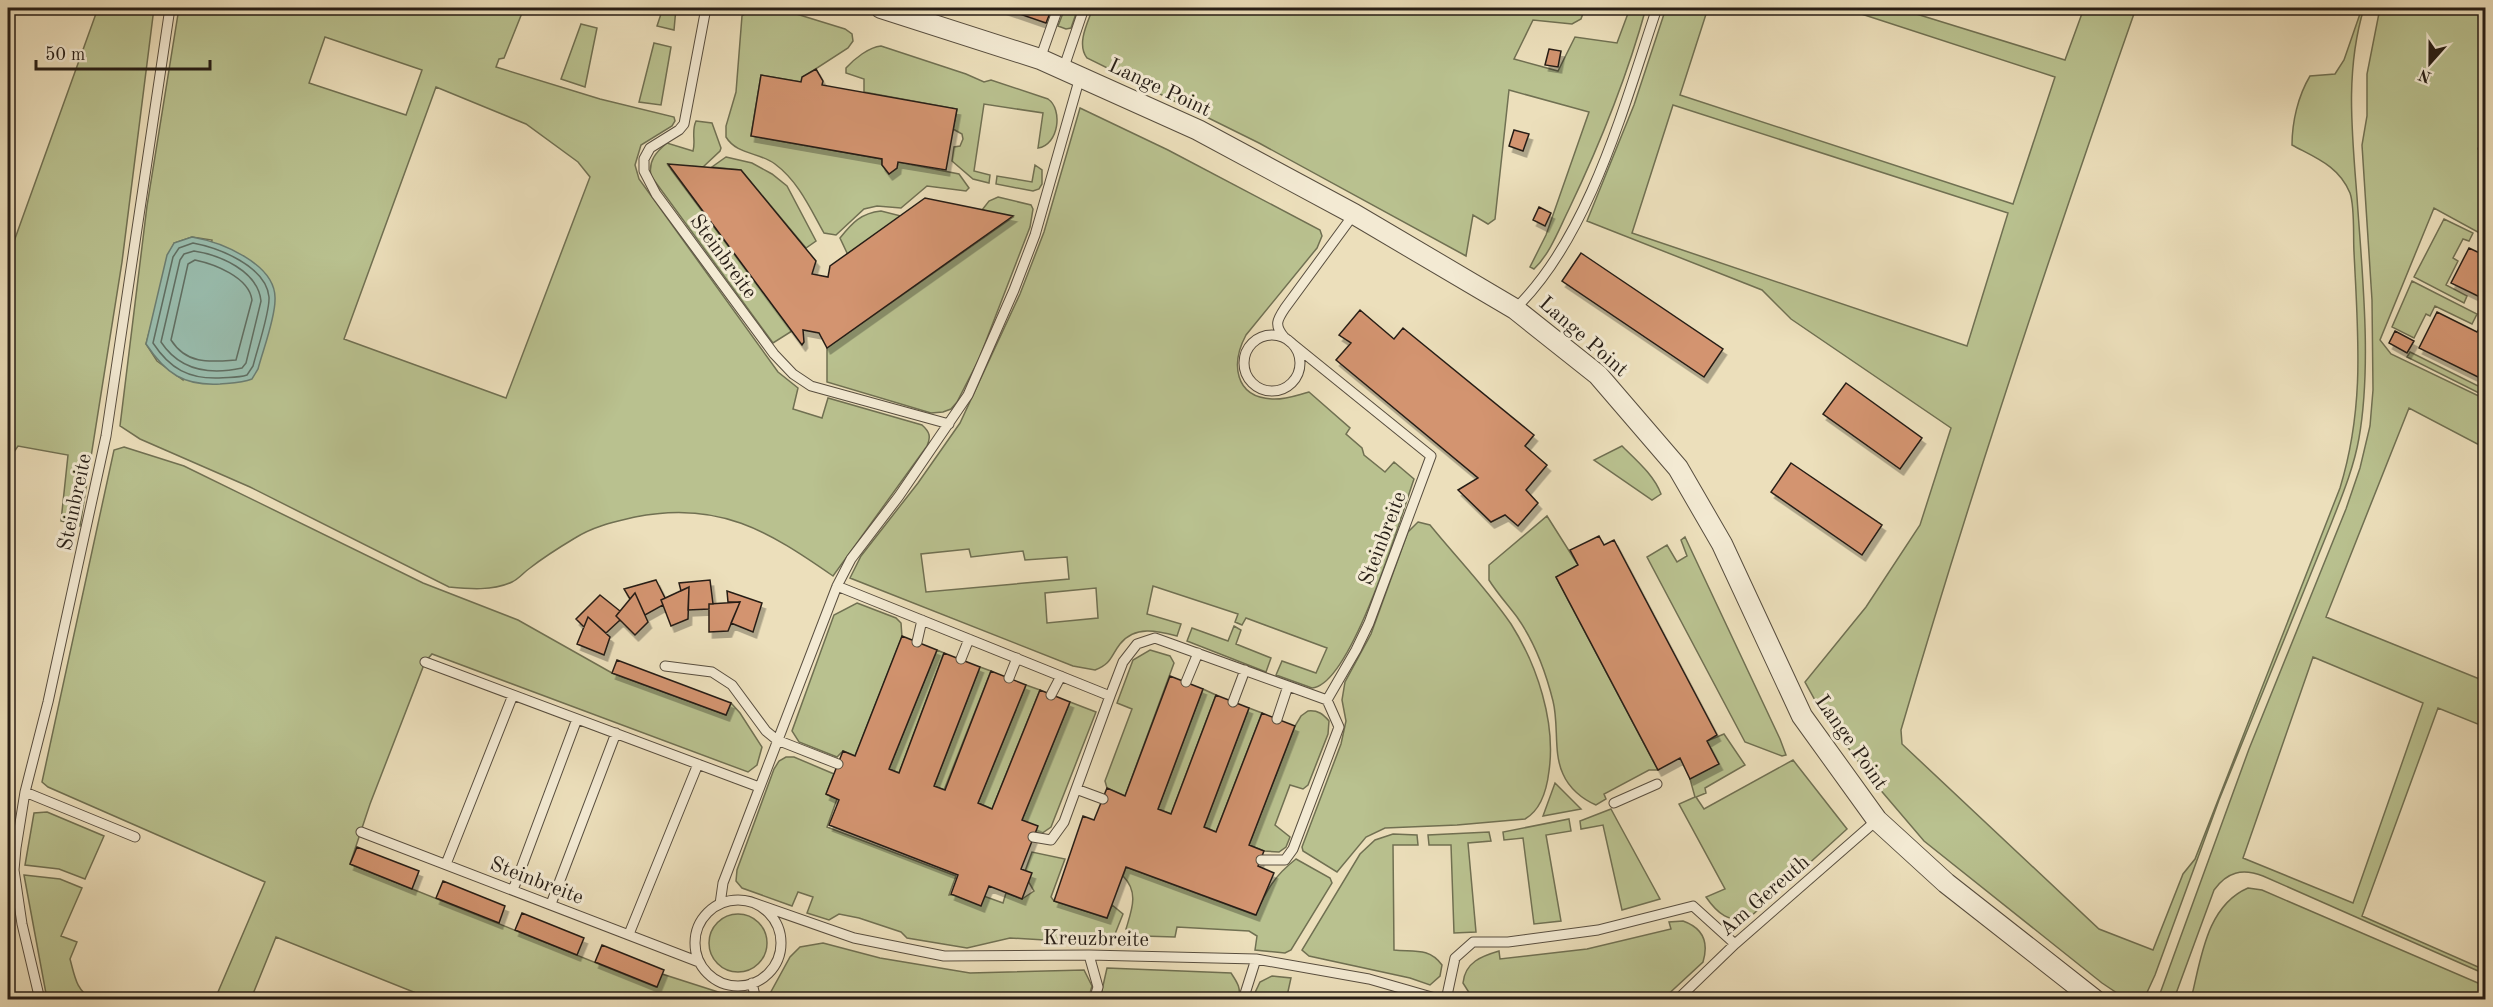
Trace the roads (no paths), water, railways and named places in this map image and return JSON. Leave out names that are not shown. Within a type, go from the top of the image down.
[{"type":"street","name":"Lange Point","points":[[881,8],[1040,59],[1198,130],[1354,214],[1515,309],[1606,382],[1678,468],[1722,544],[1802,716],[1877,820],[1946,883],[2095,999]]},
{"type":"lane","name":"Steinbreite","points":[[40,999],[22,924],[14,870],[25,792],[48,702],[106,436],[170,8]]},
{"type":"lane","name":"Steinbreite","points":[[706,8],[684,124],[679,130],[650,148],[644,159],[644,171],[656,194],[739,308],[793,374],[811,386],[949,424]]},
{"type":"lane","points":[[1040,59],[1058,8]]},
{"type":"lane","points":[[720,904],[723,883],[837,586],[850,559],[968,395],[1031,246],[1084,8]]},
{"type":"lane","points":[[1515,309],[1537,288],[1566,245],[1611,146],[1657,8]]},
{"type":"lane","name":"Steinbreite","points":[[1327,700],[1369,623],[1431,456],[1291,342],[1277,328],[1277,321],[1354,214]]},
{"type":"lane","points":[[1266,335],[1276,335],[1291,342],[1300,359],[1299,369],[1292,382],[1275,391],[1254,385],[1247,377],[1244,368],[1244,358],[1250,346],[1257,339],[1266,335]]},
{"type":"lane","points":[[837,586],[1110,696]]},
{"type":"lane","points":[[917,642],[922,620]]},
{"type":"lane","points":[[1034,837],[1051,840],[1064,822],[1123,662],[1137,644],[1155,638],[1327,700],[1339,727],[1293,849],[1285,860],[1261,860]]},
{"type":"lane","points":[[961,659],[969,639]]},
{"type":"lane","points":[[1186,682],[1198,652]]},
{"type":"lane","points":[[1009,678],[1017,658]]},
{"type":"lane","points":[[425,662],[759,787]]},
{"type":"lane","points":[[665,666],[712,672],[732,685],[766,731],[777,740],[838,764]]},
{"type":"lane","points":[[1233,702],[1245,670]]},
{"type":"lane","points":[[1051,695],[1061,676]]},
{"type":"lane","points":[[1276,719],[1288,686]]},
{"type":"lane","points":[[446,864],[513,695]]},
{"type":"lane","points":[[513,890],[577,719]]},
{"type":"lane","points":[[551,904],[616,733]]},
{"type":"lane","points":[[629,934],[698,764]]},
{"type":"lane","points":[[1614,803],[1657,784]]},
{"type":"lane","points":[[1076,789],[1103,799]]},
{"type":"lane","points":[[25,792],[135,837]]},
{"type":"lane","name":"Am Gereuth","points":[[1677,999],[1735,944],[1877,820]]},
{"type":"lane","name":"Steinbreite","points":[[361,832],[699,962]]},
{"type":"lane","points":[[731,900],[754,903],[776,922],[780,937],[780,951],[774,965],[765,976],[752,983],[740,986],[722,982],[706,972],[699,962],[695,951],[697,928],[703,918],[720,904],[731,900]]},
{"type":"lane","name":"Kreuzbreite","points":[[754,903],[854,938],[944,956],[1089,955],[1256,959],[1369,979],[1444,999]]},
{"type":"lane","points":[[1444,999],[1455,958],[1473,942],[1508,942],[1598,930],[1693,906],[1735,944]]},
{"type":"lane","points":[[1089,955],[1098,987],[1094,999]]},
{"type":"lane","points":[[1243,999],[1256,959]]},
{"type":"lane","points":[[752,983],[756,999]]},
{"type":"water","points":[[192,237],[217,244],[245,257],[267,276],[273,287],[275,300],[273,316],[258,369],[252,379],[220,384],[196,383],[186,380],[161,363],[146,344],[167,255],[174,243]]}]
